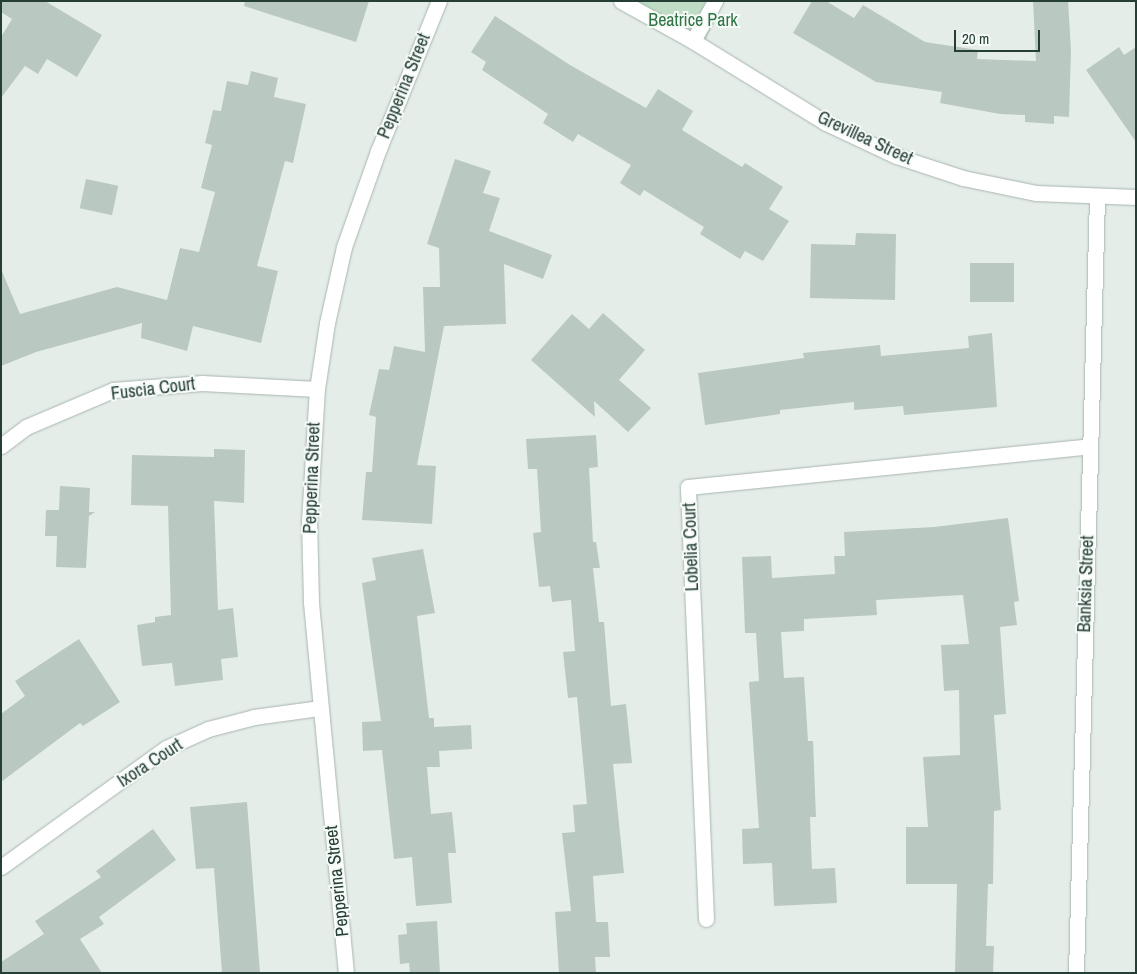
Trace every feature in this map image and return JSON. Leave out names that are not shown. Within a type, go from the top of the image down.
[{"type":"street","name":"Pepperina Street","points":[[346,973],[320,708],[309,522],[317,389],[327,323],[344,247],[378,151],[439,1]]},
{"type":"street","name":"Grevillea Street","points":[[621,1],[693,41],[826,123],[896,156],[963,178],[1036,193],[1136,197]]},
{"type":"street","points":[[693,41],[715,1]]},
{"type":"street","name":"Banksia Street","points":[[1076,973],[1097,196]]},
{"type":"street","name":"Fuscia Court","points":[[1,446],[26,428],[113,390],[202,383],[317,389]]},
{"type":"street","name":"Lobelia Court","points":[[706,920],[688,487],[1090,446]]},
{"type":"street","name":"Ixora Court","points":[[1,867],[166,748],[208,729],[245,719],[320,708]]},
{"type":"green space","name":"Beatrice Park","points":[[622,1],[722,1],[703,47]]},
{"type":"building","points":[[1,1],[45,1],[102,35],[77,77],[47,59],[38,74],[25,66],[1,98],[1,37],[12,19],[1,12]]},
{"type":"building","points":[[245,1],[369,1],[356,42],[244,6]]},
{"type":"building","points":[[812,1],[826,1],[854,18],[863,5],[925,42],[978,50],[977,59],[1036,61],[1033,1],[1068,1],[1071,50],[1069,117],[1054,116],[1054,124],[1025,122],[1025,115],[1000,114],[940,103],[942,92],[876,82],[793,33]]},
{"type":"building","points":[[495,16],[570,65],[646,108],[658,89],[693,111],[682,130],[742,167],[745,163],[783,187],[769,209],[789,221],[763,261],[745,251],[740,259],[700,234],[704,227],[644,190],[640,196],[620,183],[631,165],[578,134],[573,142],[543,123],[548,114],[482,70],[486,62],[471,52]]},
{"type":"building","points":[[1119,47],[1124,55],[1136,47],[1136,142],[1086,70]]},
{"type":"building","points":[[251,71],[278,78],[274,97],[306,104],[293,163],[285,161],[257,266],[278,271],[261,343],[193,326],[187,351],[141,338],[142,323],[36,352],[1,366],[1,269],[20,314],[117,287],[167,300],[180,248],[199,252],[215,192],[201,188],[212,145],[205,143],[213,110],[221,111],[227,81],[248,85]]},
{"type":"building","points":[[455,159],[491,171],[483,193],[500,198],[489,231],[552,255],[543,279],[504,264],[506,324],[444,326],[417,465],[436,466],[432,524],[362,520],[366,472],[372,472],[376,417],[369,415],[379,369],[389,370],[394,346],[425,352],[423,287],[440,287],[439,248],[427,244]]},
{"type":"building","points":[[86,179],[118,186],[112,215],[80,208]]},
{"type":"building","points":[[856,233],[896,234],[895,300],[810,298],[811,244],[855,245]]},
{"type":"building","points":[[970,263],[1014,263],[1014,302],[970,302]]},
{"type":"building","points":[[603,313],[645,350],[619,380],[651,408],[628,432],[594,401],[595,417],[531,360],[572,314],[589,329]]},
{"type":"building","points":[[992,333],[997,407],[904,415],[903,406],[854,410],[854,402],[780,410],[780,414],[705,425],[698,373],[804,358],[803,353],[880,345],[881,356],[969,348],[968,336]]},
{"type":"building","points":[[596,435],[598,467],[589,468],[593,542],[596,542],[600,568],[593,568],[599,622],[604,622],[611,706],[626,704],[632,763],[613,764],[624,873],[593,876],[596,922],[608,922],[610,957],[595,957],[596,973],[559,973],[555,912],[571,911],[562,833],[575,832],[573,805],[587,804],[577,697],[568,698],[563,652],[575,651],[571,600],[552,602],[550,586],[539,587],[533,533],[541,532],[537,469],[528,469],[526,439]]},
{"type":"building","points":[[214,449],[245,450],[244,503],[214,501],[218,610],[233,608],[238,657],[221,659],[223,680],[175,686],[172,663],[142,666],[137,625],[155,622],[155,617],[171,615],[168,506],[131,505],[132,455],[214,457]]},
{"type":"building","points":[[60,486],[90,488],[89,512],[95,512],[89,516],[86,568],[56,567],[57,536],[45,536],[46,510],[59,510]]},
{"type":"building","points":[[1008,518],[1019,601],[1014,602],[1017,625],[1000,627],[1006,714],[994,715],[1001,810],[994,811],[993,884],[988,884],[986,946],[994,946],[993,973],[955,973],[957,884],[906,884],[906,827],[928,827],[923,757],[960,755],[959,690],[944,691],[941,645],[969,644],[963,595],[876,600],[877,615],[804,619],[804,631],[781,632],[784,678],[804,677],[808,741],[813,741],[816,817],[810,817],[812,869],[835,868],[837,903],[774,906],[772,863],[743,864],[742,829],[759,828],[749,682],[759,681],[756,633],[745,633],[742,557],[771,556],[772,578],[835,574],[834,556],[845,556],[844,532],[934,527]]},
{"type":"building","points":[[423,549],[435,613],[417,616],[429,718],[434,718],[434,727],[471,725],[472,749],[439,751],[440,767],[427,767],[431,814],[452,812],[456,853],[448,853],[452,903],[416,906],[412,857],[394,859],[382,750],[363,751],[362,722],[381,721],[362,583],[376,580],[372,558]]},
{"type":"building","points":[[79,639],[120,702],[83,726],[80,723],[1,782],[1,714],[25,696],[15,681]]},
{"type":"building","points":[[247,802],[260,973],[222,973],[214,868],[196,869],[190,807]]},
{"type":"building","points":[[153,829],[176,860],[99,917],[104,924],[80,939],[102,973],[1,973],[1,962],[44,934],[35,921],[101,877],[96,871]]},
{"type":"building","points":[[437,921],[440,973],[410,973],[409,963],[400,964],[398,935],[407,934],[406,923]]}]
